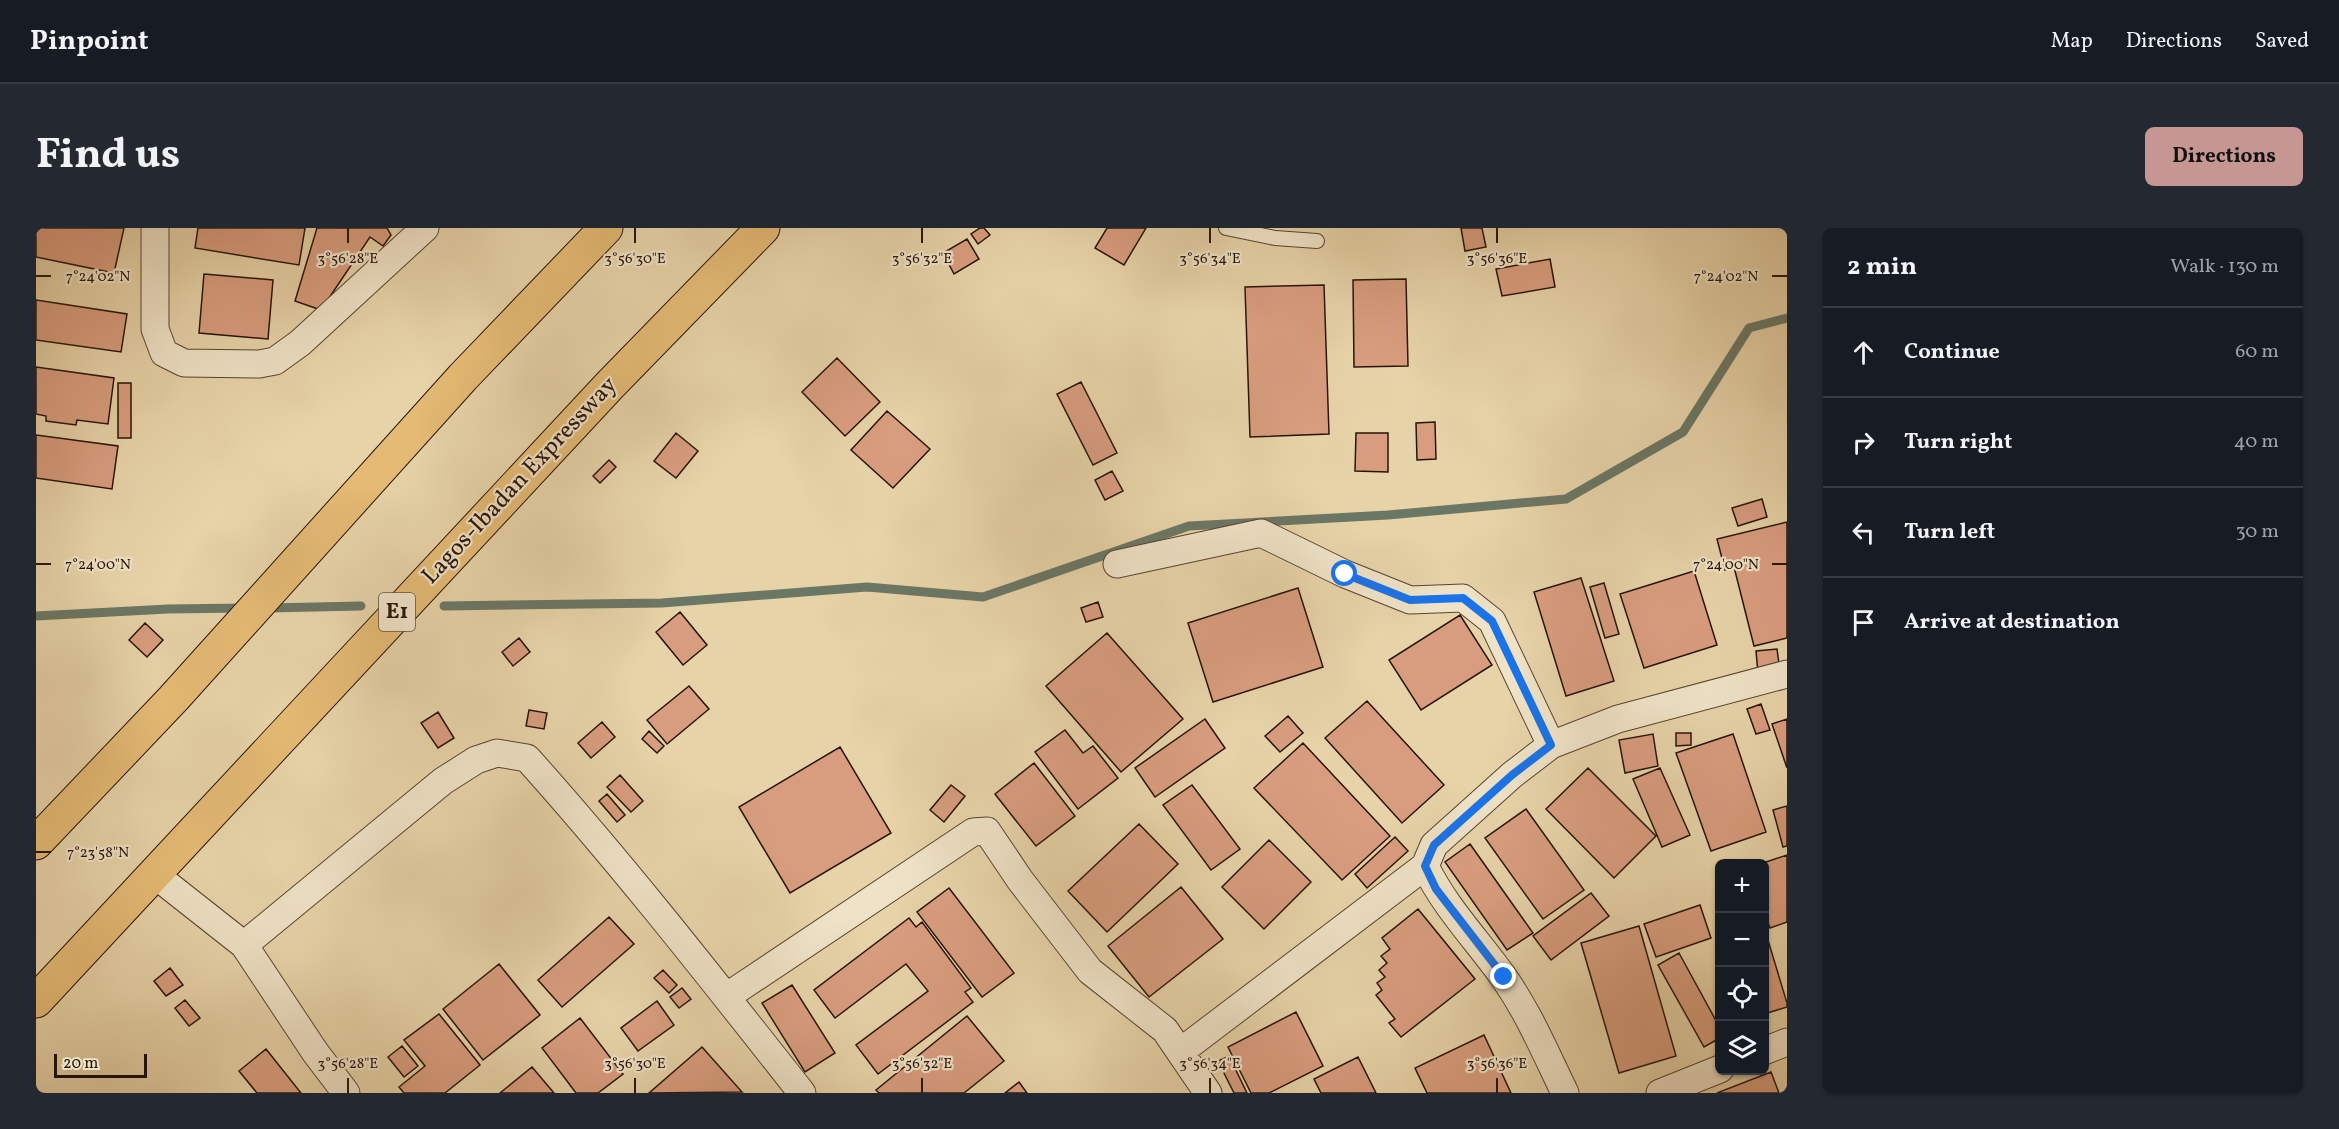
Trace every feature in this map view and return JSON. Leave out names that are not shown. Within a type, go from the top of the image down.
[{"type":"highway","points":[[36,843],[239,627],[463,377],[606,228]]},
{"type":"highway","name":"Lagos-Ibadan Expressway","points":[[36,1001],[610,384],[763,228]]},
{"type":"street","points":[[155,228],[155,329],[164,353],[184,363],[259,364],[275,361],[300,343],[425,228]]},
{"type":"street","points":[[1117,564],[1261,533],[1345,574],[1410,600],[1463,598],[1492,621],[1551,745]]},
{"type":"street","points":[[1180,1052],[1425,866],[1434,845],[1519,769],[1551,745],[1618,719],[1787,674]]},
{"type":"street","points":[[244,945],[443,781],[476,760],[497,753],[527,758],[592,830],[802,1093]]},
{"type":"street","points":[[726,998],[973,832],[987,831],[1020,880],[1090,970],[1166,1030],[1208,1093]]},
{"type":"street","points":[[1425,866],[1436,889],[1504,977],[1565,1093]]},
{"type":"street","points":[[154,874],[244,945],[315,1052],[346,1093]]},
{"type":"street","points":[[1769,1049],[1787,1041]]},
{"type":"street","points":[[1660,1093],[1715,1071]]},
{"type":"lane","points":[[1226,228],[1275,238],[1317,241]]},
{"type":"building","points":[[36,228],[124,228],[114,273],[36,257]]},
{"type":"building","points":[[198,228],[305,228],[299,265],[195,248]]},
{"type":"building","points":[[317,228],[387,228],[391,235],[383,246],[370,237],[321,310],[295,301]]},
{"type":"building","points":[[984,228],[990,235],[978,244],[971,234]]},
{"type":"building","points":[[1107,228],[1146,228],[1124,265],[1095,248]]},
{"type":"building","points":[[1461,228],[1482,228],[1486,247],[1465,251]]},
{"type":"building","points":[[967,239],[979,259],[954,274],[943,253]]},
{"type":"building","points":[[1550,259],[1555,287],[1502,296],[1496,269]]},
{"type":"building","points":[[204,274],[273,280],[268,339],[199,333]]},
{"type":"building","points":[[1406,279],[1408,366],[1354,367],[1353,280]]},
{"type":"building","points":[[1324,285],[1329,434],[1250,437],[1245,287]]},
{"type":"building","points":[[36,300],[127,314],[121,352],[36,340]]},
{"type":"building","points":[[837,358],[880,402],[845,436],[802,392]]},
{"type":"building","points":[[36,367],[114,378],[108,424],[77,420],[76,425],[46,421],[46,416],[36,414]]},
{"type":"building","points":[[1081,382],[1117,453],[1093,465],[1057,394]]},
{"type":"building","points":[[118,383],[131,383],[131,438],[118,438]]},
{"type":"building","points":[[887,411],[930,449],[893,488],[851,450]]},
{"type":"building","points":[[1435,422],[1436,459],[1417,460],[1416,423]]},
{"type":"building","points":[[676,433],[698,451],[676,478],[654,461]]},
{"type":"building","points":[[1356,433],[1388,433],[1388,472],[1355,471]]},
{"type":"building","points":[[36,435],[118,446],[112,489],[36,478]]},
{"type":"building","points":[[609,460],[616,467],[600,483],[593,476]]},
{"type":"building","points":[[1112,471],[1123,491],[1105,500],[1095,480]]},
{"type":"building","points":[[1762,499],[1767,517],[1738,526],[1732,508]]},
{"type":"building","points":[[1787,522],[1787,638],[1754,646],[1734,567],[1725,570],[1717,539]]},
{"type":"building","points":[[1694,571],[1717,645],[1644,668],[1620,594]]},
{"type":"building","points":[[1581,578],[1614,681],[1566,696],[1534,592]]},
{"type":"building","points":[[1604,583],[1619,634],[1605,638],[1590,587]]},
{"type":"building","points":[[1298,588],[1323,667],[1213,702],[1188,623]]},
{"type":"building","points":[[1098,602],[1103,617],[1086,622],[1081,608]]},
{"type":"building","points":[[680,612],[707,645],[683,665],[656,632]]},
{"type":"building","points":[[1460,615],[1492,665],[1421,710],[1389,660]]},
{"type":"building","points":[[145,623],[163,640],[147,657],[129,640]]},
{"type":"building","points":[[1107,633],[1183,719],[1121,772],[1046,686]]},
{"type":"building","points":[[519,638],[530,652],[513,666],[502,652]]},
{"type":"building","points":[[1777,649],[1780,671],[1758,673],[1756,651]]},
{"type":"building","points":[[689,686],[709,709],[667,744],[647,720]]},
{"type":"building","points":[[1367,701],[1444,785],[1402,823],[1325,738]]},
{"type":"building","points":[[1761,704],[1770,730],[1756,734],[1747,709]]},
{"type":"building","points":[[529,710],[547,713],[544,729],[526,726]]},
{"type":"building","points":[[438,712],[454,738],[438,748],[421,723]]},
{"type":"building","points":[[1288,716],[1303,733],[1280,752],[1265,736]]},
{"type":"building","points":[[1205,719],[1225,748],[1155,797],[1135,768]]},
{"type":"building","points":[[1787,719],[1787,768],[1772,724]]},
{"type":"building","points":[[602,722],[615,737],[591,758],[578,743]]},
{"type":"building","points":[[1065,730],[1083,753],[1093,746],[1118,778],[1078,809],[1035,752]]},
{"type":"building","points":[[649,731],[664,746],[657,753],[642,739]]},
{"type":"building","points":[[1676,733],[1691,733],[1691,745],[1676,746]]},
{"type":"building","points":[[1653,734],[1658,766],[1625,773],[1619,740]]},
{"type":"building","points":[[1733,734],[1766,832],[1711,851],[1676,753]]},
{"type":"building","points":[[1303,743],[1390,836],[1342,880],[1254,788]]},
{"type":"building","points":[[840,747],[891,833],[790,893],[739,807]]},
{"type":"building","points":[[1034,763],[1075,816],[1036,846],[995,794]]},
{"type":"building","points":[[1588,768],[1656,836],[1614,878],[1546,809]]},
{"type":"building","points":[[1660,768],[1690,835],[1662,847],[1633,779]]},
{"type":"building","points":[[620,775],[643,801],[631,812],[607,787]]},
{"type":"building","points":[[951,785],[965,796],[944,822],[930,810]]},
{"type":"building","points":[[1192,785],[1240,849],[1211,870],[1163,805]]},
{"type":"building","points":[[607,794],[625,815],[617,822],[599,801]]},
{"type":"building","points":[[1787,806],[1787,846],[1783,847],[1773,810]]},
{"type":"building","points":[[1526,809],[1584,890],[1543,919],[1485,838]]},
{"type":"building","points":[[1139,824],[1178,864],[1107,932],[1068,891]]},
{"type":"building","points":[[1395,837],[1408,851],[1367,888],[1355,874]]},
{"type":"building","points":[[1269,840],[1311,882],[1264,929],[1222,887]]},
{"type":"building","points":[[1470,844],[1533,933],[1507,950],[1445,862]]},
{"type":"building","points":[[1787,855],[1787,922],[1770,928],[1769,925],[1769,861]]},
{"type":"building","points":[[1181,887],[1223,939],[1149,997],[1108,946]]},
{"type":"building","points":[[949,888],[1014,973],[982,997],[917,912]]},
{"type":"building","points":[[1591,893],[1609,916],[1551,960],[1533,936]]},
{"type":"building","points":[[1700,905],[1711,938],[1656,957],[1644,924]]},
{"type":"building","points":[[1418,909],[1475,979],[1401,1037],[1389,1023],[1395,1019],[1376,995],[1382,990],[1377,983],[1385,977],[1379,970],[1387,963],[1381,956],[1390,949],[1382,938]]},
{"type":"building","points":[[609,917],[634,944],[562,1007],[538,980]]},
{"type":"building","points":[[909,918],[916,927],[922,922],[971,988],[965,992],[973,1002],[878,1074],[856,1045],[928,991],[906,964],[835,1018],[814,990]]},
{"type":"building","points":[[1639,926],[1676,1056],[1619,1073],[1581,943]]},
{"type":"building","points":[[1769,944],[1787,1003],[1787,1007],[1769,1012]]},
{"type":"building","points":[[1679,953],[1715,1019],[1715,1041],[1704,1047],[1658,965]]},
{"type":"building","points":[[499,964],[540,1015],[483,1060],[443,1009]]},
{"type":"building","points":[[170,968],[183,985],[166,996],[154,981]]},
{"type":"building","points":[[663,970],[677,985],[669,993],[654,978]]},
{"type":"building","points":[[792,985],[835,1053],[805,1072],[762,1003]]},
{"type":"building","points":[[682,988],[691,999],[679,1008],[670,997]]},
{"type":"building","points":[[185,1000],[200,1018],[189,1026],[175,1008]]},
{"type":"building","points":[[657,1001],[674,1025],[638,1051],[621,1028]]},
{"type":"building","points":[[1296,1012],[1323,1066],[1269,1093],[1251,1093],[1228,1047]]},
{"type":"building","points":[[439,1014],[480,1065],[445,1093],[404,1093],[399,1087],[425,1066],[404,1040]]},
{"type":"building","points":[[967,1016],[1004,1061],[964,1093],[879,1093],[876,1090]]},
{"type":"building","points":[[580,1018],[623,1074],[598,1093],[576,1093],[542,1048]]},
{"type":"building","points":[[1484,1035],[1511,1093],[1427,1093],[1415,1068]]},
{"type":"building","points":[[402,1046],[418,1066],[404,1077],[388,1057]]},
{"type":"building","points":[[702,1047],[742,1092],[649,1093]]},
{"type":"building","points":[[266,1049],[301,1093],[257,1093],[239,1071]]},
{"type":"building","points":[[1229,1056],[1247,1093],[1234,1093],[1218,1061]]},
{"type":"building","points":[[1358,1057],[1376,1093],[1321,1093],[1314,1079]]},
{"type":"building","points":[[532,1067],[554,1093],[500,1093]]},
{"type":"building","points":[[1771,1072],[1779,1093],[1717,1093],[1763,1075],[1769,1075]]},
{"type":"building","points":[[1019,1082],[1027,1093],[1005,1093]]},
{"type":"waterway","points":[[444,606],[662,603],[867,587],[983,597],[1189,526],[1388,515],[1566,499],[1683,432],[1749,328],[1787,318]]},
{"type":"waterway","points":[[268,608],[361,606]]},
{"type":"waterway","points":[[36,616],[168,609],[245,608]]},
{"type":"route","points":[[1345,574],[1410,600],[1463,598],[1492,621],[1551,745],[1512,775],[1434,845],[1425,866],[1436,889],[1504,977]]}]
